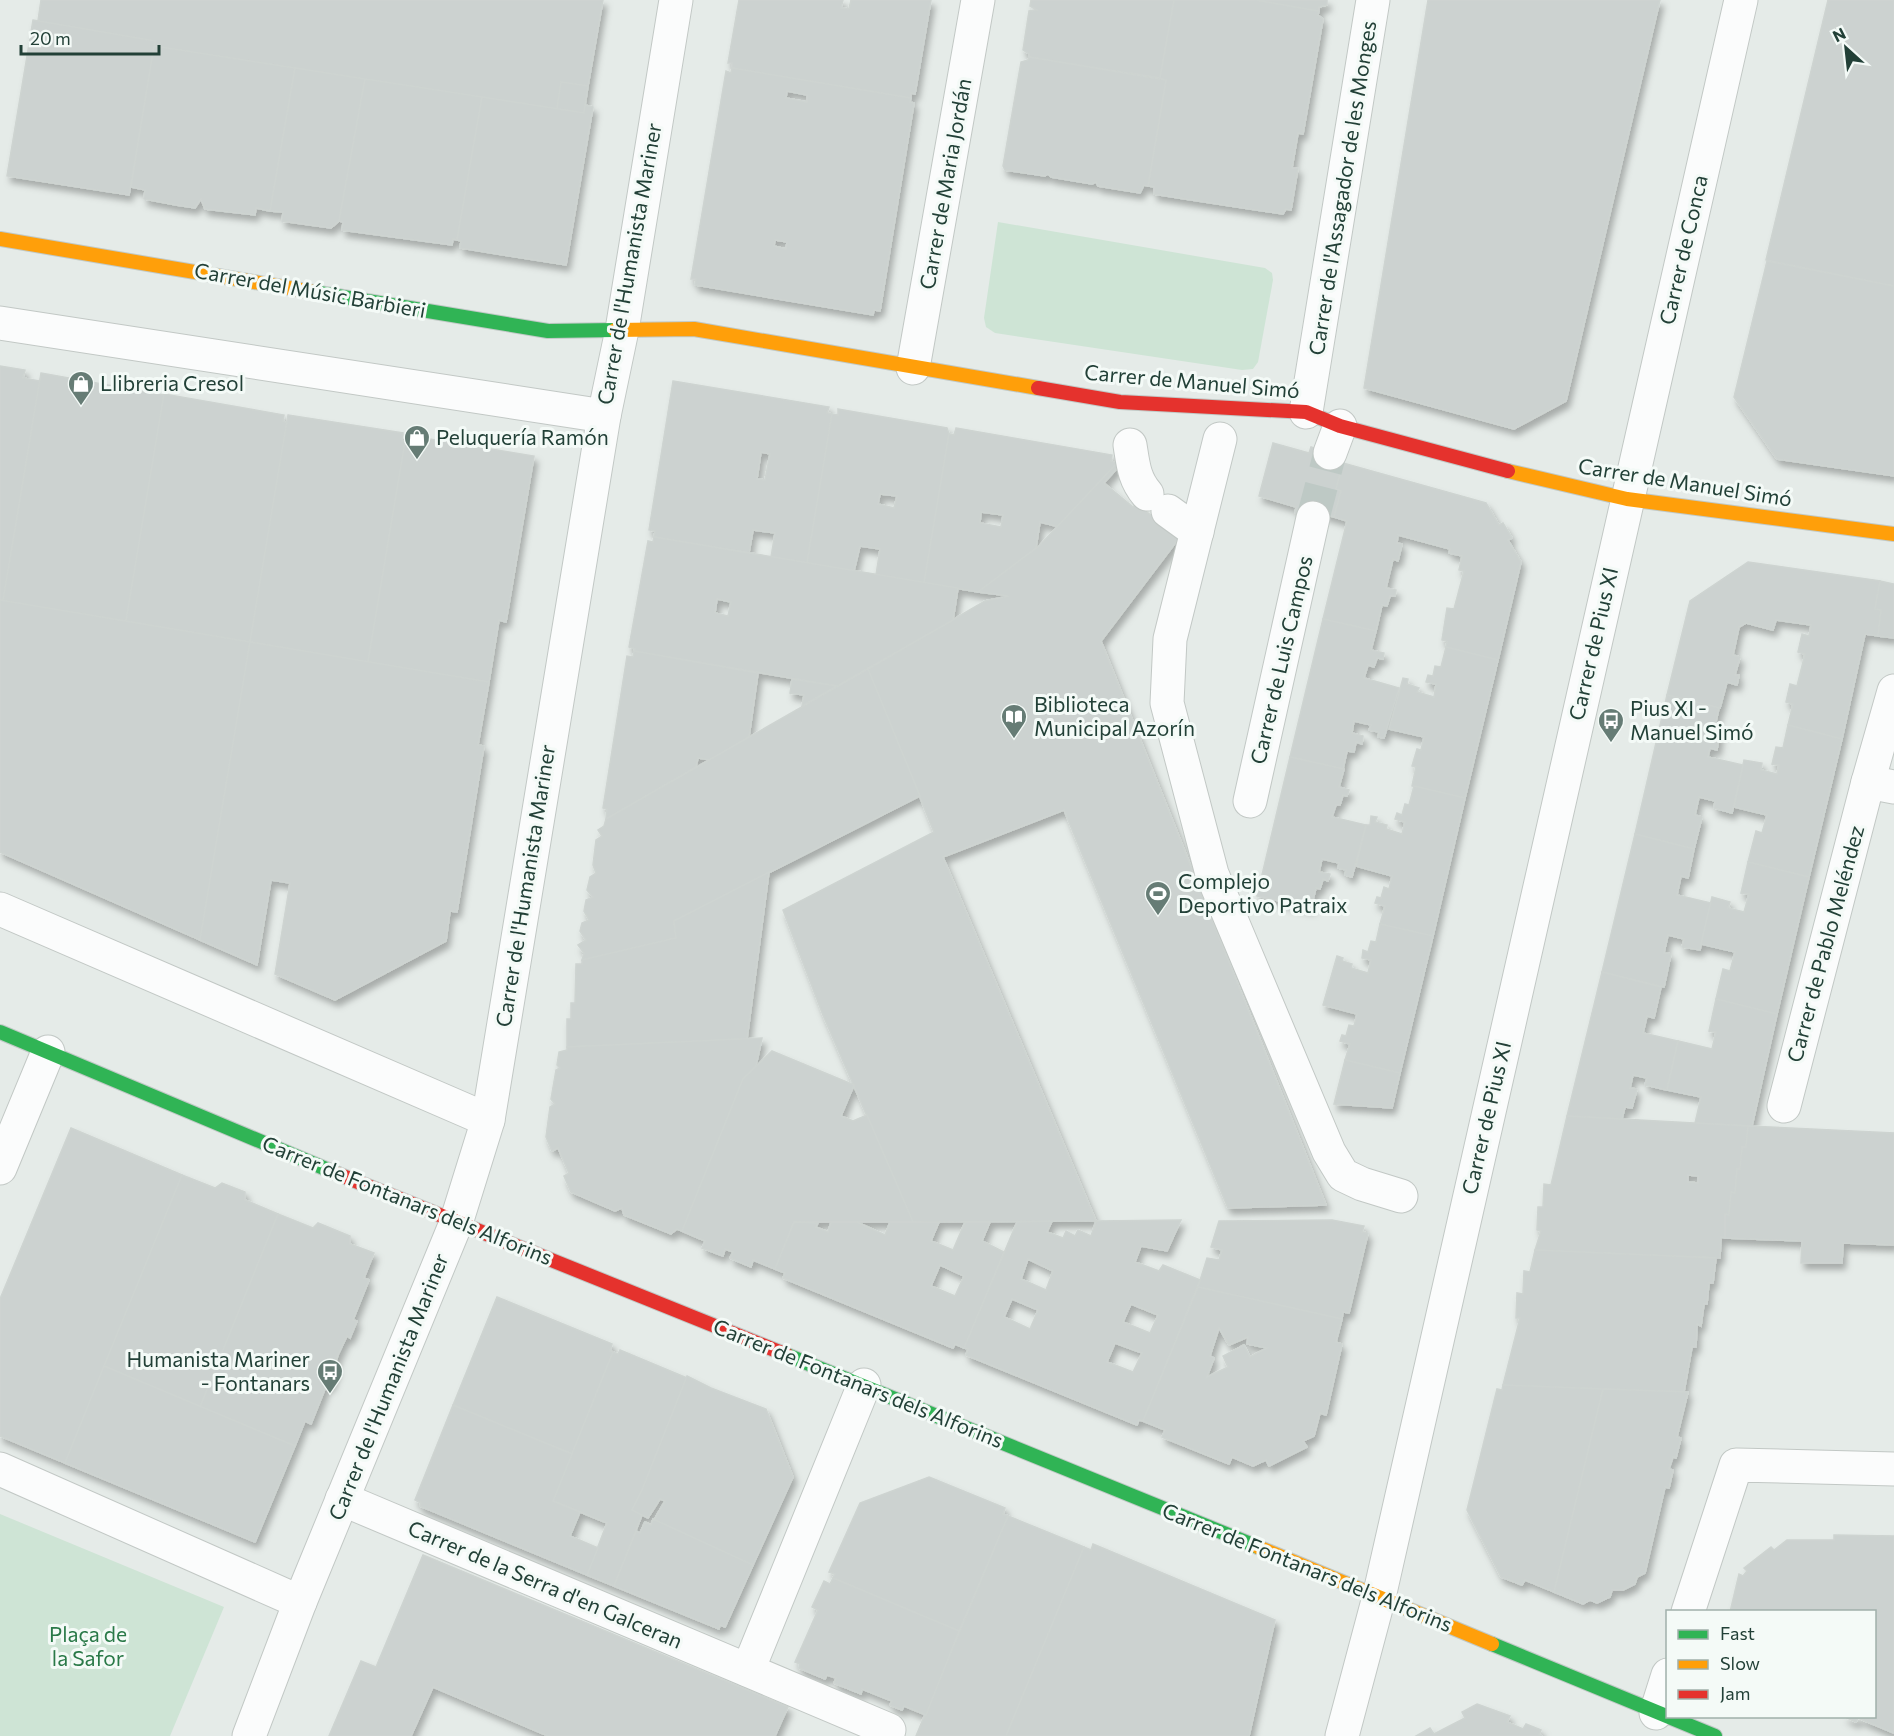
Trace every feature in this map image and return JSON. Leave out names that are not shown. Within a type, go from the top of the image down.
[{"type":"street","name":"Carrer de l'Humanista Mariner","points":[[249,1736],[300,1602],[456,1223],[488,1120],[604,416],[622,330],[676,0]]},
{"type":"street","name":"Carrer de Maria Jordán","points":[[913,368],[978,0]]},
{"type":"street","name":"Carrer de l'Assagador de les Monges","points":[[1306,412],[1373,0]]},
{"type":"street","name":"Carrer de Conca","points":[[1627,499],[1741,0]]},
{"type":"street","name":"Carrer del Músic Barbieri","points":[[0,239],[548,331],[622,330]]},
{"type":"street","points":[[0,324],[604,416]]},
{"type":"street","name":"Carrer de Manuel Simó","points":[[622,330],[694,329],[1120,402],[1306,412],[1335,440],[1505,471],[1627,499],[1894,534]]},
{"type":"street","points":[[1220,440],[1170,639],[1167,703],[1212,874],[1329,1152],[1343,1175],[1362,1184],[1401,1196]]},
{"type":"street","points":[[1130,445],[1133,471],[1139,485],[1197,532]]},
{"type":"street","name":"Carrer de Pius XI","points":[[1342,1736],[1378,1597],[1627,499]]},
{"type":"street","name":"Carrer de Luis Campos","points":[[1250,801],[1313,518]]},
{"type":"street","name":"Carrer de Pablo Meléndez","points":[[1784,1106],[1881,784],[1894,692]]},
{"type":"street","points":[[0,909],[488,1120]]},
{"type":"street","name":"Carrer de Fontanars dels Alforins","points":[[0,1032],[456,1223],[864,1385],[1666,1717]]},
{"type":"street","points":[[0,1168],[48,1052]]},
{"type":"street","points":[[748,1670],[864,1385]]},
{"type":"street","points":[[1688,1610],[1736,1465],[1894,1469]]},
{"type":"street","points":[[0,1469],[300,1602]]},
{"type":"street","name":"Carrer de la Serra d'en Galceran","points":[[342,1499],[889,1730],[885,1736]]},
{"type":"street","points":[[1656,1713],[1666,1681]]},
{"type":"street","name":"Carrer de Fontanars dels Alforins","points":[[1669,1718],[1715,1736]]},
{"type":"green space","points":[[998,222],[1265,268],[1272,273],[1273,280],[1258,362],[1253,369],[1242,370],[995,333],[986,327],[984,318]]},
{"type":"green space","name":"Plaça de la Safor","points":[[0,1514],[224,1607],[170,1736],[0,1736]]},
{"type":"building","points":[[41,0],[603,0],[588,86],[561,82],[557,109],[154,46],[155,41],[38,21]]},
{"type":"building","points":[[739,0],[843,0],[841,8],[849,9],[851,0],[931,0],[915,94],[911,93],[911,98],[732,68],[732,63],[728,63]]},
{"type":"building","points":[[1031,0],[1174,0],[1160,78],[1029,57],[1029,54],[1023,50],[1029,11],[1037,10],[1030,6]]},
{"type":"building","points":[[1174,0],[1256,0],[1319,11],[1318,15],[1323,19],[1303,134],[1298,133],[1292,168],[1298,168],[1291,210],[1286,209],[1283,214],[1154,194],[1154,187],[1148,186],[1166,80],[1160,78]]},
{"type":"building","points":[[1256,0],[1327,0],[1327,5],[1319,7],[1319,11]]},
{"type":"building","points":[[1428,0],[1660,0],[1566,401],[1514,429],[1364,388]]},
{"type":"building","points":[[1828,0],[1894,0],[1894,286],[1766,260]]},
{"type":"building","points":[[33,20],[155,41],[129,195],[7,176]]},
{"type":"building","points":[[154,46],[295,68],[270,211],[256,208],[255,215],[205,209],[201,199],[195,208],[176,205],[144,199],[145,190],[131,187]]},
{"type":"building","points":[[1029,57],[1166,80],[1148,186],[1144,185],[1140,193],[1098,186],[1096,182],[1092,184],[1051,177],[1048,174],[1045,176],[1005,170],[1003,166],[1021,62],[1028,60]]},
{"type":"building","points":[[295,68],[365,79],[339,221],[331,228],[282,221],[283,212],[270,211]]},
{"type":"building","points":[[732,68],[911,98],[910,102],[914,103],[880,311],[874,310],[873,315],[695,285],[696,279],[691,279],[726,71],[731,73]],"holes":[[[787,91],[807,95],[807,102],[786,98]],[[775,240],[787,242],[786,249],[774,246]]]},
{"type":"building","points":[[365,79],[482,97],[457,240],[453,239],[452,245],[342,230],[343,222],[339,221]]},
{"type":"building","points":[[561,82],[588,86],[584,113],[557,109]]},
{"type":"building","points":[[482,97],[584,113],[585,105],[593,107],[566,265],[460,248],[461,241],[457,240]]},
{"type":"building","points":[[1767,261],[1894,286],[1894,476],[1777,459],[1734,397]]},
{"type":"building","points":[[0,366],[25,370],[23,378],[40,381],[3,601],[0,600]]},
{"type":"building","points":[[41,373],[164,395],[126,621],[3,601]]},
{"type":"building","points":[[673,381],[829,407],[827,413],[832,414],[807,563],[771,557],[775,533],[753,530],[749,553],[654,537],[655,531],[649,530]],"holes":[[[761,452],[770,454],[765,480],[757,479]]]},
{"type":"building","points":[[164,394],[284,415],[283,421],[287,423],[250,642],[126,621]]},
{"type":"building","points":[[838,409],[947,428],[949,434],[924,583],[876,575],[880,549],[860,546],[854,571],[807,563],[832,414],[838,415]],"holes":[[[880,494],[897,496],[894,508],[878,504]]]},
{"type":"building","points":[[288,415],[403,433],[402,441],[405,442],[368,662],[250,642]]},
{"type":"building","points":[[956,428],[1112,455],[1111,461],[1117,463],[1059,527],[1040,522],[1036,548],[978,592],[924,583],[949,434],[954,435]],"holes":[[[981,512],[1003,515],[1001,527],[980,523]]]},
{"type":"building","points":[[411,436],[534,456],[506,622],[499,620],[489,682],[368,662],[405,442],[410,443]]},
{"type":"building","points":[[1273,443],[1309,453],[1311,447],[1330,453],[1332,460],[1343,463],[1336,489],[1341,491],[1334,517],[1320,513],[1313,518],[1295,513],[1296,507],[1259,496]]},
{"type":"building","points":[[1117,463],[1122,463],[1104,483],[1133,507],[1136,504],[1180,537],[1101,641],[1326,1205],[1228,1208],[1064,810],[943,857],[1096,1221],[913,1222],[823,1015],[783,910],[934,832],[868,669],[985,601],[1009,596],[978,592],[1039,546]]},
{"type":"building","points":[[1343,463],[1486,503],[1499,525],[1503,523],[1512,538],[1508,540],[1521,562],[1498,660],[1446,647],[1447,641],[1442,640],[1447,608],[1454,609],[1464,571],[1459,570],[1462,556],[1449,553],[1450,549],[1398,535],[1397,543],[1402,544],[1398,561],[1393,559],[1386,588],[1396,590],[1395,596],[1390,596],[1387,606],[1382,605],[1376,631],[1323,619],[1347,521],[1334,517],[1341,491],[1336,489]]},
{"type":"building","points":[[654,537],[958,588],[953,620],[837,686],[634,651],[635,649],[629,647],[648,541],[653,542]],"holes":[[[717,599],[731,602],[728,616],[715,613]]]},
{"type":"building","points":[[1748,562],[1880,581],[1875,609],[1881,610],[1878,636],[1865,634],[1842,739],[1788,725],[1793,704],[1786,702],[1790,684],[1797,686],[1805,654],[1798,652],[1802,634],[1809,636],[1811,625],[1776,620],[1773,630],[1746,623],[1739,627],[1733,655],[1740,657],[1735,675],[1739,675],[1737,685],[1727,682],[1720,708],[1667,695],[1690,601]]},
{"type":"building","points":[[1880,581],[1894,584],[1894,638],[1878,636],[1881,610],[1875,609]]},
{"type":"building","points":[[0,600],[250,642],[200,940],[0,852]]},
{"type":"building","points":[[1323,619],[1376,631],[1371,650],[1384,653],[1383,659],[1377,658],[1374,667],[1368,665],[1364,678],[1399,688],[1384,738],[1378,737],[1379,732],[1369,730],[1371,725],[1354,721],[1352,733],[1363,736],[1362,744],[1356,742],[1354,752],[1347,751],[1343,769],[1290,757]]},
{"type":"building","points":[[250,642],[489,682],[478,745],[484,746],[457,912],[450,911],[446,941],[335,1000],[275,974],[290,883],[271,880],[257,965],[200,940]]},
{"type":"building","points":[[1446,647],[1498,660],[1465,798],[1412,786],[1416,767],[1412,766],[1417,749],[1421,750],[1424,737],[1389,729],[1403,678],[1408,679],[1407,684],[1419,688],[1417,692],[1434,697],[1436,684],[1426,682],[1428,675],[1433,676],[1435,666],[1441,667]]},
{"type":"building","points":[[634,651],[758,673],[749,737],[710,760],[698,758],[696,767],[606,819],[607,809],[603,808],[627,656],[633,657]]},
{"type":"building","points":[[868,669],[920,796],[674,921],[676,938],[582,960],[584,953],[578,945],[586,940],[580,931],[582,923],[589,920],[584,911],[586,900],[593,897],[587,890],[590,877],[596,873],[593,865],[596,840],[602,836],[598,830],[604,826],[606,819]]},
{"type":"building","points":[[792,679],[837,686],[802,706],[804,695],[790,693]]},
{"type":"building","points":[[1667,695],[1719,708],[1714,731],[1720,732],[1717,750],[1710,748],[1708,757],[1743,765],[1732,813],[1714,808],[1715,801],[1699,797],[1695,815],[1702,817],[1694,849],[1635,834]]},
{"type":"building","points":[[1788,725],[1842,739],[1809,877],[1748,862],[1756,831],[1762,833],[1767,815],[1734,807],[1744,760],[1762,763],[1761,770],[1777,774],[1779,765],[1772,764],[1776,747],[1783,748]]},
{"type":"building","points":[[1290,757],[1344,769],[1339,787],[1349,790],[1347,796],[1343,795],[1340,805],[1336,805],[1332,817],[1366,825],[1352,877],[1345,875],[1346,870],[1338,868],[1339,863],[1322,859],[1319,872],[1330,874],[1328,881],[1323,879],[1320,889],[1316,888],[1311,908],[1257,896]]},
{"type":"building","points":[[1414,786],[1465,798],[1433,936],[1380,924],[1385,906],[1375,903],[1377,897],[1381,898],[1384,887],[1389,889],[1392,876],[1356,866],[1366,825],[1370,825],[1371,816],[1377,817],[1375,822],[1387,825],[1386,829],[1402,834],[1405,822],[1395,819],[1397,813],[1402,815],[1405,804],[1409,805]]},
{"type":"building","points":[[1635,834],[1694,849],[1688,878],[1681,876],[1677,895],[1711,903],[1700,950],[1682,947],[1684,939],[1668,935],[1664,953],[1671,954],[1664,987],[1602,972]]},
{"type":"building","points":[[1748,862],[1809,877],[1777,1014],[1716,999],[1723,969],[1730,971],[1735,952],[1701,944],[1712,897],[1730,902],[1728,908],[1744,912],[1749,894],[1741,893]]},
{"type":"building","points":[[769,872],[747,1039],[567,1047],[567,1019],[571,1019],[571,1003],[575,1003],[576,964],[582,964],[582,960],[676,938],[674,921]]},
{"type":"building","points":[[1380,924],[1433,936],[1400,1073],[1345,1060],[1350,1044],[1340,1041],[1342,1035],[1346,1036],[1349,1025],[1354,1026],[1357,1014],[1323,1005],[1337,956],[1343,958],[1342,961],[1352,964],[1351,968],[1368,973],[1371,960],[1362,958],[1363,950],[1368,952],[1371,941],[1376,942]]},
{"type":"building","points":[[1602,972],[1661,987],[1654,1018],[1647,1016],[1643,1033],[1678,1041],[1667,1090],[1645,1085],[1647,1078],[1633,1075],[1630,1088],[1637,1089],[1632,1108],[1625,1107],[1622,1119],[1567,1116]]},
{"type":"building","points":[[1716,999],[1777,1014],[1752,1126],[1695,1123],[1701,1097],[1667,1090],[1678,1041],[1712,1049],[1716,1032],[1709,1031]]},
{"type":"building","points":[[762,1038],[756,1066],[743,1079],[682,1231],[677,1229],[671,1234],[624,1215],[622,1208],[615,1211],[571,1192],[564,1176],[569,1173],[558,1148],[552,1151],[546,1137],[550,1107],[555,1104],[551,1099],[556,1070],[560,1068],[557,1065],[559,1052],[567,1050],[567,1047]]},
{"type":"building","points":[[772,1051],[854,1085],[841,1116],[853,1121],[867,1115],[913,1222],[794,1222],[775,1269],[753,1260],[751,1267],[730,1258],[733,1252],[725,1249],[723,1256],[702,1248],[705,1241],[682,1231],[743,1079]]},
{"type":"building","points":[[1345,1060],[1400,1073],[1392,1108],[1334,1104]]},
{"type":"building","points":[[1567,1116],[1748,1126],[1746,1147],[1742,1147],[1740,1169],[1737,1169],[1735,1193],[1731,1192],[1729,1215],[1725,1214],[1725,1238],[1721,1237],[1720,1258],[1535,1250],[1541,1231],[1537,1230],[1538,1207],[1543,1207],[1544,1184],[1551,1185]],"holes":[[[1688,1175],[1698,1176],[1698,1183],[1688,1182]]]},
{"type":"building","points":[[1748,1126],[1894,1133],[1894,1245],[1843,1243],[1842,1263],[1801,1263],[1802,1241],[1725,1238],[1725,1214],[1729,1215],[1731,1192],[1735,1193],[1737,1169],[1740,1169],[1742,1147],[1746,1147]]},
{"type":"building","points":[[71,1128],[182,1175],[65,1463],[0,1436],[0,1299]]},
{"type":"building","points":[[182,1175],[215,1188],[222,1183],[245,1192],[245,1200],[278,1214],[200,1407],[104,1366]]},
{"type":"building","points":[[278,1214],[313,1228],[318,1223],[350,1236],[350,1244],[374,1253],[364,1278],[369,1280],[353,1320],[357,1321],[350,1338],[347,1336],[338,1355],[334,1368],[337,1368],[330,1386],[327,1384],[311,1424],[305,1421],[295,1446],[200,1407]]},
{"type":"building","points":[[1181,1220],[1167,1251],[1141,1246],[1135,1262],[1159,1271],[1163,1265],[1200,1280],[1143,1421],[1139,1420],[1137,1425],[966,1355],[968,1349],[964,1348],[1017,1222],[1052,1221],[1047,1232],[1063,1238],[1066,1231],[1075,1236],[1078,1230],[1091,1236],[1096,1221]],"holes":[[[1028,1259],[1053,1271],[1046,1290],[1021,1279]],[[1012,1299],[1038,1310],[1030,1329],[1004,1317]],[[1131,1304],[1158,1315],[1150,1333],[1123,1322]],[[1115,1343],[1142,1353],[1133,1372],[1107,1362]]]},
{"type":"building","points":[[1332,1220],[1364,1226],[1362,1232],[1368,1233],[1349,1313],[1343,1312],[1342,1319],[1198,1287],[1207,1258],[1219,1260],[1222,1250],[1211,1247],[1219,1221]]},
{"type":"building","points":[[794,1222],[818,1223],[816,1227],[828,1232],[831,1222],[857,1222],[885,1235],[890,1222],[939,1222],[931,1241],[953,1250],[965,1222],[990,1222],[982,1241],[1004,1252],[964,1348],[955,1344],[953,1348],[783,1278],[785,1273],[775,1269]],"holes":[[[940,1265],[964,1276],[955,1296],[931,1286]]]},
{"type":"building","points":[[1535,1250],[1716,1258],[1713,1283],[1709,1283],[1707,1304],[1704,1304],[1701,1326],[1697,1324],[1696,1347],[1692,1347],[1684,1392],[1503,1385],[1520,1318],[1516,1318],[1517,1293],[1523,1294],[1524,1271],[1530,1272]]},
{"type":"building","points":[[1198,1287],[1342,1319],[1336,1342],[1342,1344],[1326,1415],[1320,1413],[1314,1436],[1303,1441],[1307,1447],[1269,1466],[1266,1460],[1253,1466],[1232,1457],[1229,1464],[1162,1437],[1165,1430],[1143,1421]],"holes":[[[1219,1328],[1229,1345],[1248,1337],[1247,1344],[1267,1348],[1250,1357],[1244,1345],[1223,1356],[1228,1367],[1207,1377],[1214,1358],[1210,1356]]]},
{"type":"building","points":[[497,1297],[612,1344],[610,1351],[613,1352],[572,1454],[453,1405]]},
{"type":"building","points":[[620,1350],[687,1378],[632,1510],[642,1515],[614,1586],[587,1575],[607,1523],[553,1501],[613,1352],[618,1354]]},
{"type":"building","points":[[104,1366],[295,1446],[255,1542],[65,1463]]},
{"type":"building","points":[[687,1376],[711,1388],[766,1409],[793,1477],[753,1565],[654,1520],[665,1501],[660,1499],[648,1518],[632,1510]]},
{"type":"building","points":[[1503,1385],[1603,1389],[1554,1592],[1525,1580],[1522,1585],[1501,1577],[1467,1510],[1497,1389],[1502,1390]]},
{"type":"building","points":[[1603,1389],[1688,1392],[1677,1437],[1681,1438],[1676,1458],[1673,1457],[1669,1469],[1673,1470],[1669,1488],[1665,1487],[1645,1573],[1637,1577],[1635,1584],[1623,1590],[1612,1590],[1610,1597],[1597,1603],[1590,1600],[1583,1604],[1554,1592]]},
{"type":"building","points":[[453,1405],[572,1454],[553,1501],[580,1512],[570,1536],[598,1548],[587,1575],[420,1506],[421,1503],[415,1500]]},
{"type":"building","points":[[929,1477],[1005,1508],[1003,1514],[1008,1516],[959,1631],[833,1578],[835,1574],[829,1572],[860,1503]]},
{"type":"building","points":[[1008,1516],[1084,1547],[1006,1736],[916,1736]]},
{"type":"building","points":[[653,1519],[753,1565],[725,1627],[720,1625],[719,1629],[614,1586],[636,1531],[640,1533],[645,1522],[651,1525]]},
{"type":"building","points":[[1834,1535],[1894,1536],[1894,1733],[1858,1718],[1876,1718],[1876,1610],[1730,1610],[1739,1574],[1743,1576],[1747,1571],[1744,1568],[1771,1547],[1774,1550],[1787,1540],[1834,1540]]},
{"type":"building","points":[[1093,1544],[1275,1620],[1249,1736],[1006,1736],[1084,1547],[1091,1550]]},
{"type":"building","points":[[423,1555],[788,1707],[775,1736],[548,1736],[433,1687],[411,1736],[329,1736],[361,1661],[376,1667]]},
{"type":"building","points":[[833,1578],[959,1631],[926,1715],[904,1706],[902,1710],[890,1705],[892,1701],[862,1689],[861,1694],[834,1683],[836,1678],[827,1675],[825,1679],[799,1668],[800,1664],[795,1662],[818,1610],[812,1607],[824,1581],[830,1584]]},
{"type":"building","points":[[1477,1704],[1510,1716],[1507,1722],[1523,1729],[1526,1724],[1541,1730],[1539,1735],[1542,1736],[1416,1736],[1430,1728],[1434,1734],[1465,1718],[1462,1712]]},
{"type":"tunnel","points":[[1313,518],[1330,453]]},
{"type":"traffic: fast","points":[[313,292],[548,331],[615,330]]},
{"type":"traffic: fast","points":[[0,1032],[338,1174]]},
{"type":"traffic: fast","points":[[787,1355],[1258,1547]]},
{"type":"traffic: fast","points":[[1492,1644],[1666,1716]]},
{"type":"traffic: fast","points":[[1671,1718],[1715,1736]]},
{"type":"traffic: slow","points":[[0,239],[313,292]]},
{"type":"traffic: slow","points":[[615,330],[694,329],[1038,388]]},
{"type":"traffic: slow","points":[[1508,471],[1627,499],[1894,534]]},
{"type":"traffic: slow","points":[[1258,1547],[1492,1644]]},
{"type":"traffic: jam","points":[[1038,388],[1120,402],[1306,412],[1340,426],[1508,471]]},
{"type":"traffic: jam","points":[[338,1174],[787,1355]]},
{"type":"place","name":"Llibreria Cresol","points":[[81,407]]},
{"type":"place","name":"Peluquería Ramón","points":[[417,461]]},
{"type":"place","name":"Biblioteca Municipal Azorín","points":[[1014,740]]},
{"type":"place","name":"Pius XI - Manuel Simó","points":[[1611,744]]},
{"type":"place","name":"Complejo Deportivo Patraix","points":[[1158,917]]},
{"type":"place","name":"Humanista Mariner - Fontanars","points":[[330,1395]]}]
